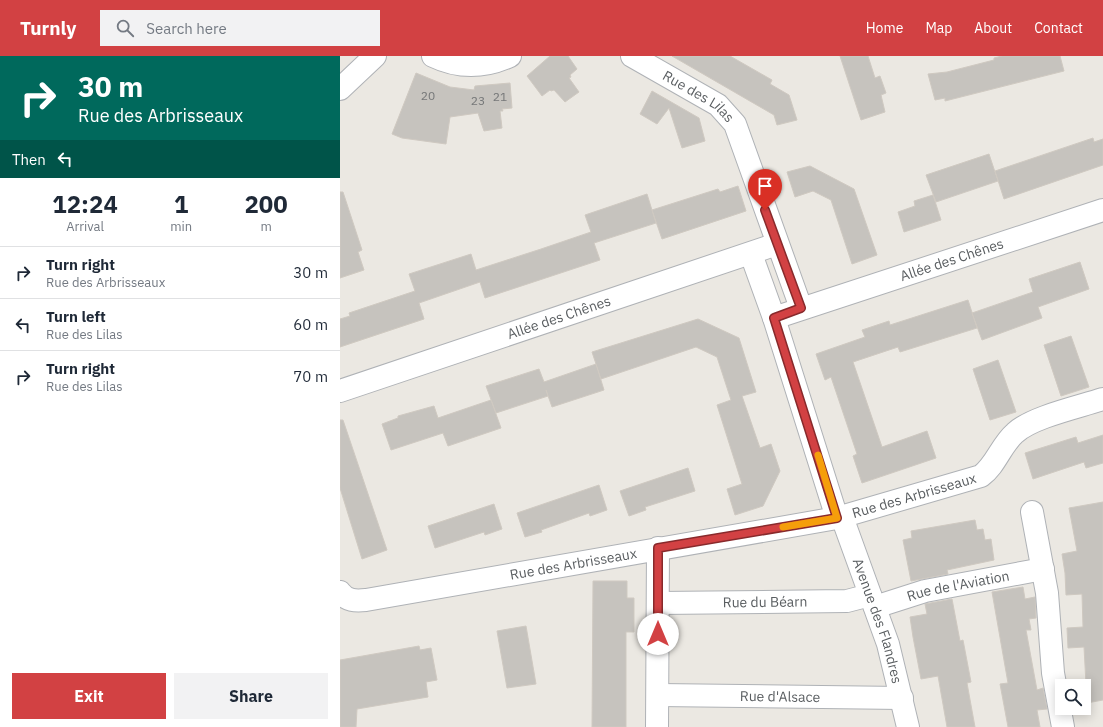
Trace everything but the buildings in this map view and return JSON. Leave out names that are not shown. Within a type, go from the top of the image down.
[{"type":"street","points":[[340,89],[375,56]]},
{"type":"street","points":[[433,56],[447,62],[468,66],[481,65],[510,56]]},
{"type":"street","name":"Rue des Lilas","points":[[632,56],[718,105],[730,117],[738,131],[801,308]]},
{"type":"street","name":"Allée des Chênes","points":[[801,308],[1103,210]]},
{"type":"street","name":"Allée des Chênes","points":[[340,391],[778,244]]},
{"type":"street","points":[[751,254],[774,318],[840,518]]},
{"type":"street","points":[[774,318],[801,308]]},
{"type":"street","name":"Rue des Arbrisseaux","points":[[343,595],[351,600],[366,600],[658,548],[840,518],[981,476],[991,467],[1010,438],[1022,427],[1103,399]]},
{"type":"street","points":[[1032,512],[1050,610],[1053,673],[1063,727]]},
{"type":"street","name":"Avenue des Flandres","points":[[840,518],[872,601],[893,662],[908,727]]},
{"type":"street","points":[[657,727],[658,548]]},
{"type":"street","name":"Rue de l'Aviation","points":[[872,601],[1042,569]]},
{"type":"street","name":"Rue du Béarn","points":[[658,603],[872,601]]},
{"type":"street","name":"Rue d'Alsace","points":[[658,695],[902,698]]},
{"type":"slow traffic","points":[[783,527],[837,518],[818,455]]},
{"type":"route","points":[[658,634],[658,548],[837,518],[774,318],[801,308],[765,210]]}]
